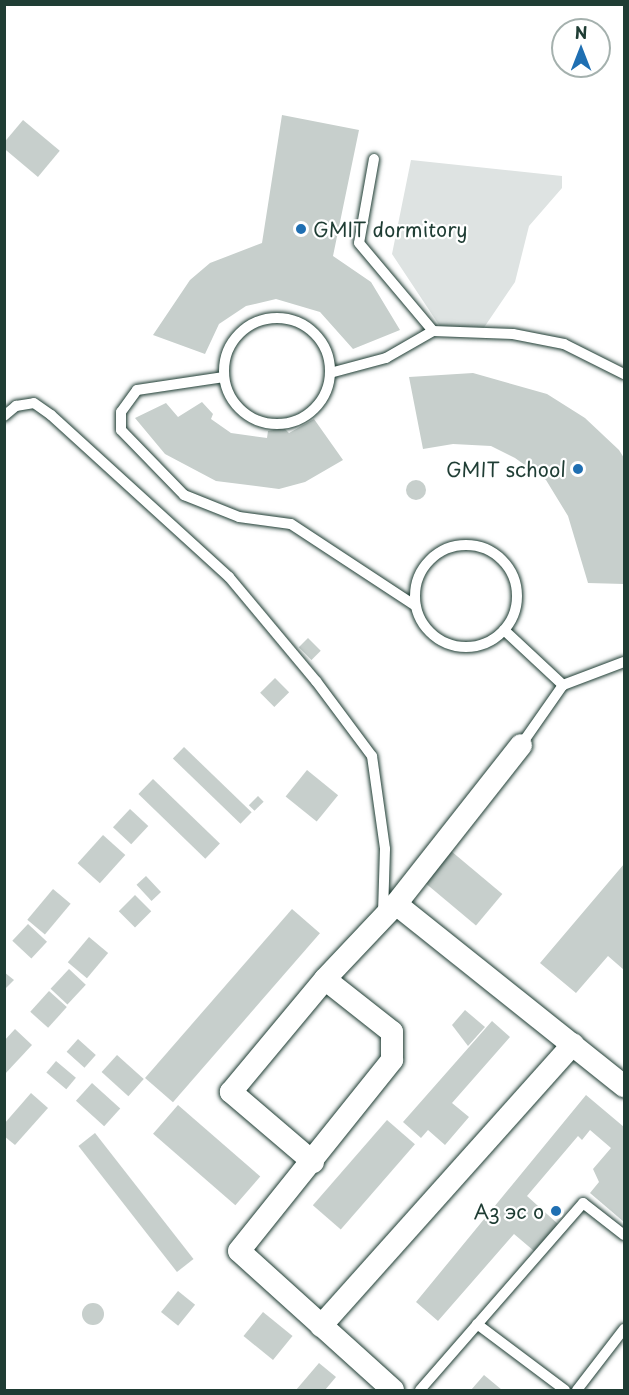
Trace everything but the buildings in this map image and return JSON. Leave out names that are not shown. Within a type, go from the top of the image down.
[{"type":"street","points":[[313,1162],[231,1092],[325,979],[389,911],[520,746]]},
{"type":"street","points":[[389,911],[573,1044],[624,1086]]},
{"type":"street","points":[[325,979],[392,1032],[394,1046],[392,1060],[313,1162],[239,1251],[393,1390]]},
{"type":"street","points":[[321,1326],[573,1044]]},
{"type":"lane","points":[[374,159],[359,243],[434,331]]},
{"type":"lane","points":[[275,318],[308,327],[328,356],[330,373],[318,405],[288,423],[253,419],[239,408],[224,377],[231,343],[258,321],[275,318]]},
{"type":"lane","points":[[330,373],[386,358],[434,331],[513,333],[564,344],[624,374]]},
{"type":"lane","points":[[224,377],[137,390],[122,412],[122,430],[184,495],[239,517],[291,524],[416,606],[432,634],[461,647],[484,643],[504,630],[518,598],[515,580],[507,564],[477,546],[443,550],[429,561],[420,574],[416,606]]},
{"type":"lane","points":[[4,416],[16,406],[34,403],[126,480],[230,577],[372,756],[385,849],[389,911]]},
{"type":"lane","points":[[504,630],[563,685]]},
{"type":"lane","points":[[520,746],[563,685],[624,662]]},
{"type":"lane","points":[[420,1390],[582,1203],[624,1235]]},
{"type":"lane","points":[[477,1324],[565,1390]]},
{"type":"lane","points":[[577,1390],[624,1329]]},
{"type":"shaded area","points":[[411,160],[562,176],[562,188],[529,226],[515,282],[483,329],[441,328],[392,254]]},
{"type":"place","name":"GMIT dormitory","points":[[301,229]]},
{"type":"place","name":"GMIT school","points":[[578,469]]},
{"type":"place","name":"Аз эс о","points":[[556,1211]]}]
